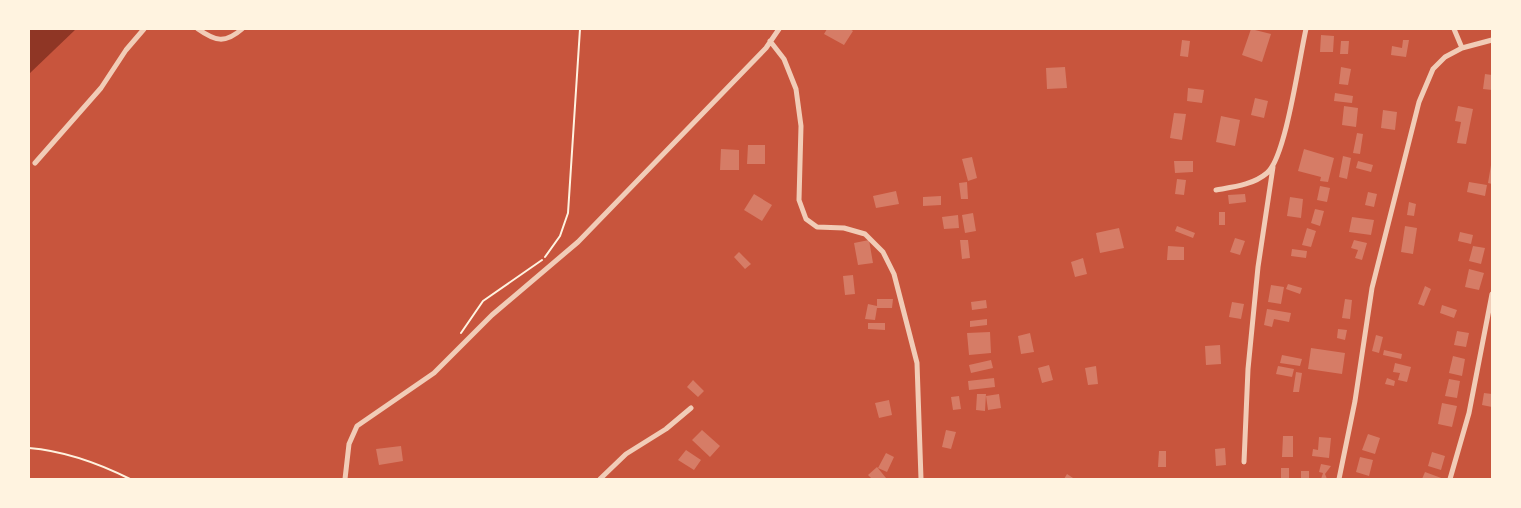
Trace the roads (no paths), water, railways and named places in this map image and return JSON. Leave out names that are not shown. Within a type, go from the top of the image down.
[{"type":"street","points":[[35,163],[95,95],[144,29]]},
{"type":"street","points":[[198,29],[214,38],[223,40],[232,38],[242,29]]},
{"type":"street","points":[[344,479],[348,444],[357,426],[431,376],[500,309],[578,242],[770,41],[779,29]]},
{"type":"street","points":[[1244,462],[1248,369],[1258,267],[1273,167],[1284,138],[1306,29]]},
{"type":"street","points":[[1454,29],[1462,48]]},
{"type":"street","points":[[1339,479],[1356,401],[1372,288],[1419,102],[1433,69],[1445,57],[1462,48],[1492,40]]},
{"type":"street","points":[[770,41],[784,59],[796,89],[801,126],[799,200],[806,219],[817,227],[844,228],[865,234],[883,252],[894,274],[917,364],[921,479]]},
{"type":"street","points":[[1216,190],[1252,182],[1266,174],[1273,167]]},
{"type":"street","points":[[1450,479],[1469,412],[1492,294]]},
{"type":"street","points":[[600,479],[626,454],[666,429],[691,408]]}]
